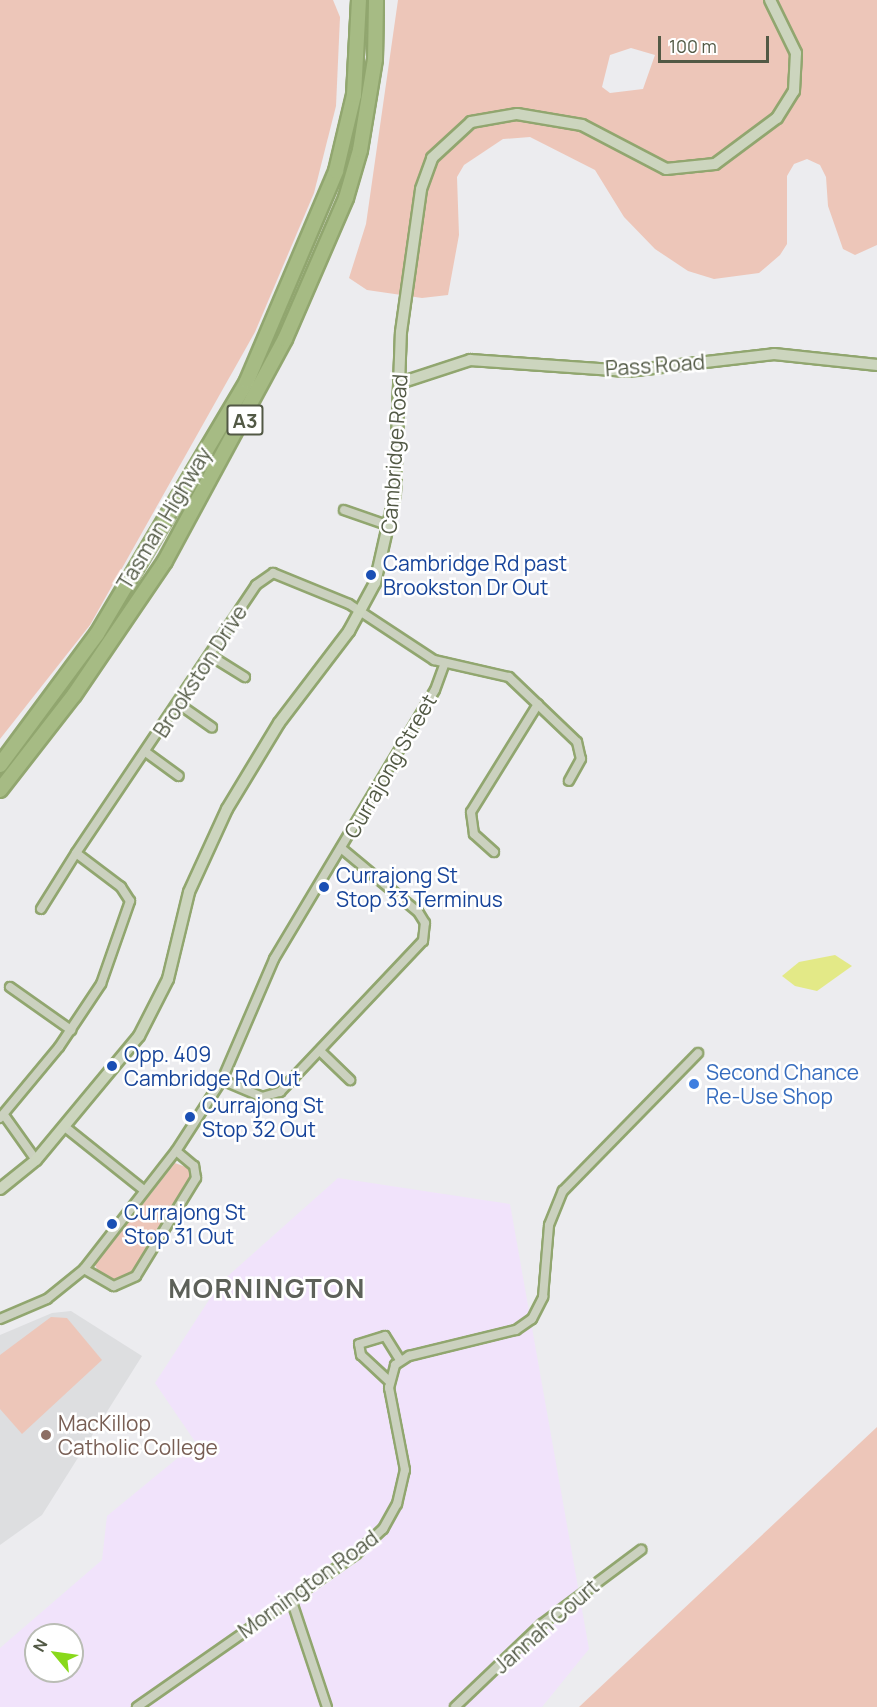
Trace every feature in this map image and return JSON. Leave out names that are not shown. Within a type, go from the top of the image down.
[{"type":"highway","name":"Tasman Highway","points":[[0,765],[103,626],[247,381],[336,171],[354,95],[359,0]]},
{"type":"highway","name":"Tasman Highway","points":[[0,790],[74,695],[154,578],[214,477],[285,339],[346,198],[360,150],[375,59],[376,0]]},
{"type":"main road","name":"Cambridge Road","points":[[0,1189],[36,1160],[65,1127],[157,1006],[189,892],[227,809],[279,723],[361,612],[386,555],[400,383],[401,332],[421,189],[439,148],[471,122],[518,114],[582,125],[666,169],[715,164],[777,118],[794,92],[796,53],[770,0]]},
{"type":"main road","name":"Pass Road","points":[[400,383],[470,360],[628,371],[774,354],[877,365]]},
{"type":"street","points":[[344,510],[390,526]]},
{"type":"street","name":"Brookston Drive","points":[[41,909],[76,853],[180,705],[267,575],[284,574],[361,612]]},
{"type":"street","points":[[361,612],[445,663],[501,673],[538,704],[580,748],[579,766],[569,781]]},
{"type":"street","points":[[211,656],[245,677]]},
{"type":"street","name":"Currajong Street","points":[[0,1319],[47,1299],[84,1269],[176,1151],[222,1080],[274,959],[435,690],[445,663]]},
{"type":"street","points":[[494,852],[471,829],[471,812],[538,704]]},
{"type":"street","points":[[180,705],[212,727]]},
{"type":"street","points":[[147,753],[179,776]]},
{"type":"street","points":[[222,1080],[270,1097],[320,1051],[420,946],[426,933],[418,912],[341,848]]},
{"type":"street","points":[[36,1160],[2,1116],[71,1030],[107,972],[130,901],[121,887],[76,853]]},
{"type":"street","points":[[10,987],[71,1030]]},
{"type":"street","points":[[320,1051],[350,1080]]},
{"type":"street","points":[[400,1360],[385,1336],[359,1344],[361,1355],[389,1381],[400,1360],[516,1330],[532,1319],[543,1297],[549,1225],[563,1191],[698,1053]]},
{"type":"street","points":[[65,1127],[144,1190]]},
{"type":"street","points":[[84,1269],[114,1286],[136,1276],[196,1178],[194,1166],[176,1151]]},
{"type":"street","name":"Mornington Road","points":[[141,1706],[366,1546],[397,1504],[405,1462],[389,1381]]},
{"type":"street","name":"Jannah Court","points":[[455,1707],[542,1624],[641,1550]]},
{"type":"street","points":[[291,1599],[327,1707]]},
{"type":"shaded area","points":[[0,0],[333,0],[340,17],[336,106],[314,193],[255,332],[90,625],[0,739]]},
{"type":"shaded area","points":[[398,0],[877,0],[877,245],[855,255],[843,249],[828,206],[826,177],[820,165],[807,159],[794,164],[787,176],[787,244],[780,255],[759,273],[714,279],[688,271],[655,249],[624,217],[595,170],[530,137],[503,139],[464,165],[457,177],[459,235],[448,295],[422,298],[367,290],[349,278],[366,224]],"holes":[[[631,48],[655,55],[643,89],[610,93],[602,87],[610,55]]]},
{"type":"shaded area","points":[[835,955],[852,966],[817,991],[795,986],[782,976],[799,962]]},
{"type":"shaded area","points":[[175,1163],[191,1169],[192,1178],[133,1271],[116,1282],[100,1275],[95,1265]]},
{"type":"shaded area","points":[[338,1178],[510,1204],[589,1649],[542,1707],[0,1707],[0,1648],[24,1627],[24,1683],[84,1683],[84,1623],[29,1623],[102,1560],[107,1516],[196,1443],[155,1383],[220,1283]]},
{"type":"shaded area","name":"MacKillop Catholic College","points":[[71,1311],[142,1356],[42,1515],[0,1545],[0,1335],[52,1313]]},
{"type":"shaded area","points":[[51,1317],[67,1318],[102,1360],[22,1434],[0,1409],[0,1355]]},
{"type":"shaded area","points":[[877,1427],[877,1707],[579,1707]]},
{"type":"place","name":"Cambridge Rd past Brookston Dr Out","points":[[371,575]]},
{"type":"place","name":"Currajong St Stop 33 Terminus","points":[[324,887]]},
{"type":"place","name":"Opp. 409 Cambridge Rd Out","points":[[112,1066]]},
{"type":"place","name":"Second Chance Re-Use Shop","points":[[694,1084]]},
{"type":"place","name":"Currajong St Stop 32 Out","points":[[190,1117]]},
{"type":"place","name":"Currajong St Stop 31 Out","points":[[112,1224]]},
{"type":"place","name":"MacKillop Catholic College","points":[[46,1435]]},
{"type":"district","name":"MORNINGTON","points":[[267,1288]]}]
